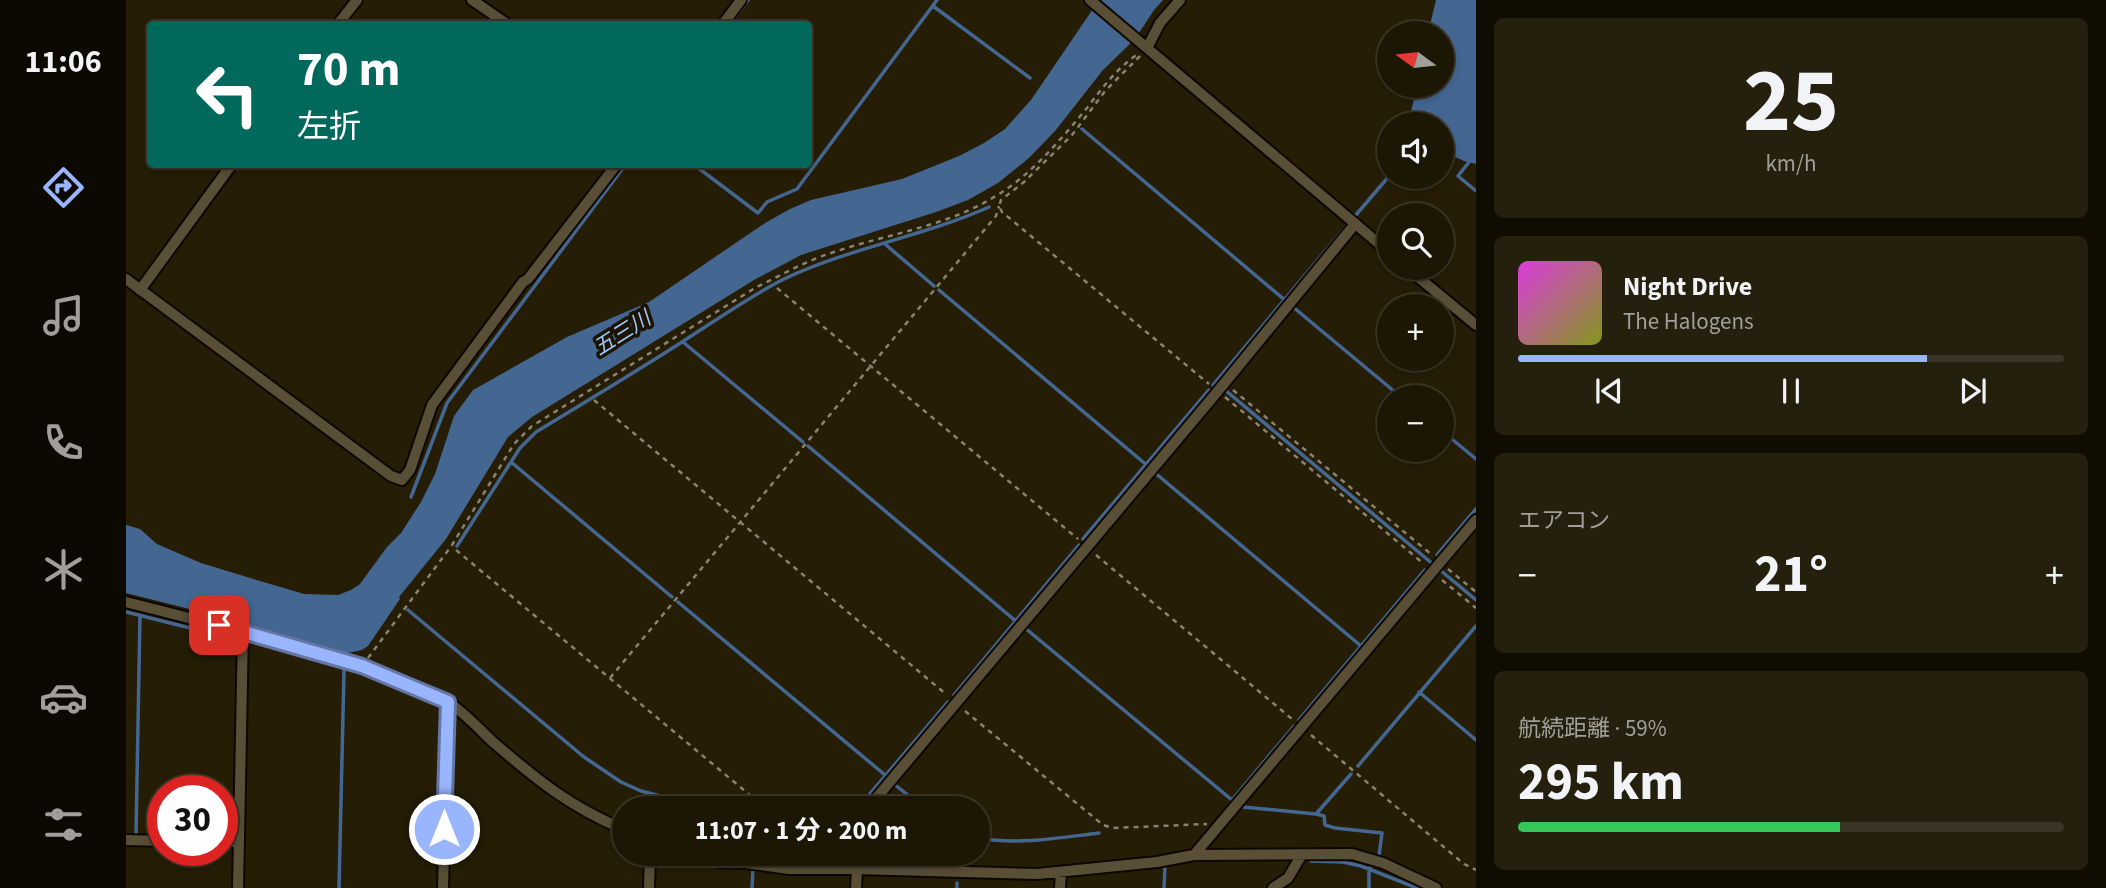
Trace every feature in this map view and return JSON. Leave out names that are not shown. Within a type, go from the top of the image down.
[{"type":"street","points":[[340,21],[357,0]]},
{"type":"street","points":[[472,0],[503,21]]},
{"type":"street","points":[[725,21],[741,0]]},
{"type":"street","points":[[1147,48],[1160,23],[1180,0]]},
{"type":"street","points":[[1090,1],[1377,242]]},
{"type":"street","points":[[140,289],[229,168]]},
{"type":"street","points":[[126,279],[391,476],[402,481],[410,470],[432,405],[523,282],[614,168]]},
{"type":"street","points":[[878,796],[1355,224]]},
{"type":"street","points":[[1422,280],[1476,325]]},
{"type":"street","points":[[1194,855],[1476,520]]},
{"type":"street","points":[[126,602],[243,631],[362,666],[448,702],[564,799],[612,825]]},
{"type":"street","points":[[238,888],[243,631]]},
{"type":"street","points":[[443,888],[448,702]]},
{"type":"street","points":[[126,840],[147,841]]},
{"type":"street","points":[[778,866],[789,869],[1037,874],[1157,862],[1194,855],[1352,854],[1383,863],[1436,888]]},
{"type":"street","points":[[1273,888],[1288,878],[1301,856]]},
{"type":"street","points":[[649,888],[650,866]]},
{"type":"street","points":[[856,888],[857,869]]},
{"type":"street","points":[[1060,888],[1061,872]]},
{"type":"path","points":[[610,678],[996,216],[1001,200],[1024,182],[1072,135],[1105,90],[1147,48]]},
{"type":"path","points":[[362,666],[452,545],[514,444],[531,426],[755,288],[790,270],[828,254],[951,217],[996,196],[1023,178],[1067,131],[1119,68],[1147,48]]},
{"type":"path","points":[[999,206],[1002,212],[1476,592]]},
{"type":"path","points":[[777,288],[1464,864],[1476,870]]},
{"type":"path","points":[[1221,387],[1476,608]]},
{"type":"path","points":[[594,400],[1103,825],[1112,828],[1199,823],[1221,825]]},
{"type":"path","points":[[456,550],[751,796]]},
{"type":"water","name":"五三川","points":[[1099,0],[1163,0],[1135,39],[1103,70],[1055,131],[1029,158],[998,183],[968,200],[801,255],[754,280],[532,417],[508,437],[446,539],[399,597],[368,646],[362,650],[348,653],[126,593],[126,525],[140,529],[157,544],[201,563],[304,594],[338,595],[351,590],[360,584],[387,547],[401,533],[421,502],[435,474],[454,416],[473,390],[567,337],[649,302],[790,209],[811,200],[902,179],[984,143],[1005,129],[1031,100]]},
{"type":"water","points":[[1436,0],[1476,0],[1476,164],[1454,156],[1454,112],[1411,112],[1414,98],[1454,98],[1454,21],[1431,21]]},
{"type":"waterway","points":[[732,21],[748,0]]},
{"type":"waterway","points":[[698,168],[758,213],[767,202],[797,189],[937,0]]},
{"type":"waterway","points":[[933,6],[1030,78]]},
{"type":"waterway","points":[[1082,129],[1286,301]]},
{"type":"waterway","points":[[1469,162],[1458,176],[1476,191]]},
{"type":"waterway","points":[[411,497],[447,403],[623,168]]},
{"type":"waterway","points":[[1355,216],[1378,189]]},
{"type":"waterway","points":[[457,546],[520,448],[536,432],[782,280],[833,259],[938,227],[989,207]]},
{"type":"waterway","points":[[1213,385],[1348,224]]},
{"type":"waterway","points":[[885,244],[934,286]]},
{"type":"waterway","points":[[939,290],[1149,467]]},
{"type":"waterway","points":[[1293,307],[1387,385]]},
{"type":"waterway","points":[[683,342],[803,442]]},
{"type":"waterway","points":[[1083,539],[1209,390]]},
{"type":"waterway","points":[[1225,390],[1434,565]]},
{"type":"waterway","points":[[1454,441],[1476,459]]},
{"type":"waterway","points":[[808,446],[1018,623]]},
{"type":"waterway","points":[[511,462],[672,597]]},
{"type":"waterway","points":[[1154,472],[1361,646]]},
{"type":"waterway","points":[[1437,555],[1476,509]]},
{"type":"waterway","points":[[954,695],[1079,545]]},
{"type":"waterway","points":[[1299,720],[1425,570]]},
{"type":"waterway","points":[[1440,570],[1476,600]]},
{"type":"waterway","points":[[678,602],[885,775]]},
{"type":"waterway","points":[[408,610],[584,757],[621,782],[660,796]]},
{"type":"waterway","points":[[126,612],[234,639]]},
{"type":"waterway","points":[[136,835],[140,615]]},
{"type":"waterway","points":[[1358,766],[1476,626]]},
{"type":"waterway","points":[[1025,628],[1232,800],[1294,726]]},
{"type":"waterway","points":[[339,888],[344,671]]},
{"type":"waterway","points":[[1419,692],[1476,740]]},
{"type":"waterway","points":[[868,796],[948,702]]},
{"type":"waterway","points":[[1316,814],[1351,774]]},
{"type":"waterway","points":[[894,784],[909,796]]},
{"type":"waterway","points":[[1243,807],[1316,814],[1324,816],[1325,825],[1335,828],[1382,833],[1379,856]]},
{"type":"waterway","points":[[990,840],[1023,841],[1099,833]]},
{"type":"waterway","points":[[1311,861],[1343,862],[1361,866],[1417,888]]},
{"type":"waterway","points":[[1369,888],[1369,869],[1373,864]]},
{"type":"waterway","points":[[1164,888],[1165,866]]},
{"type":"waterway","points":[[752,888],[753,868]]},
{"type":"waterway","points":[[957,883],[957,888]]},
{"type":"route","points":[[219,625],[362,666],[448,702],[444,829]]}]
